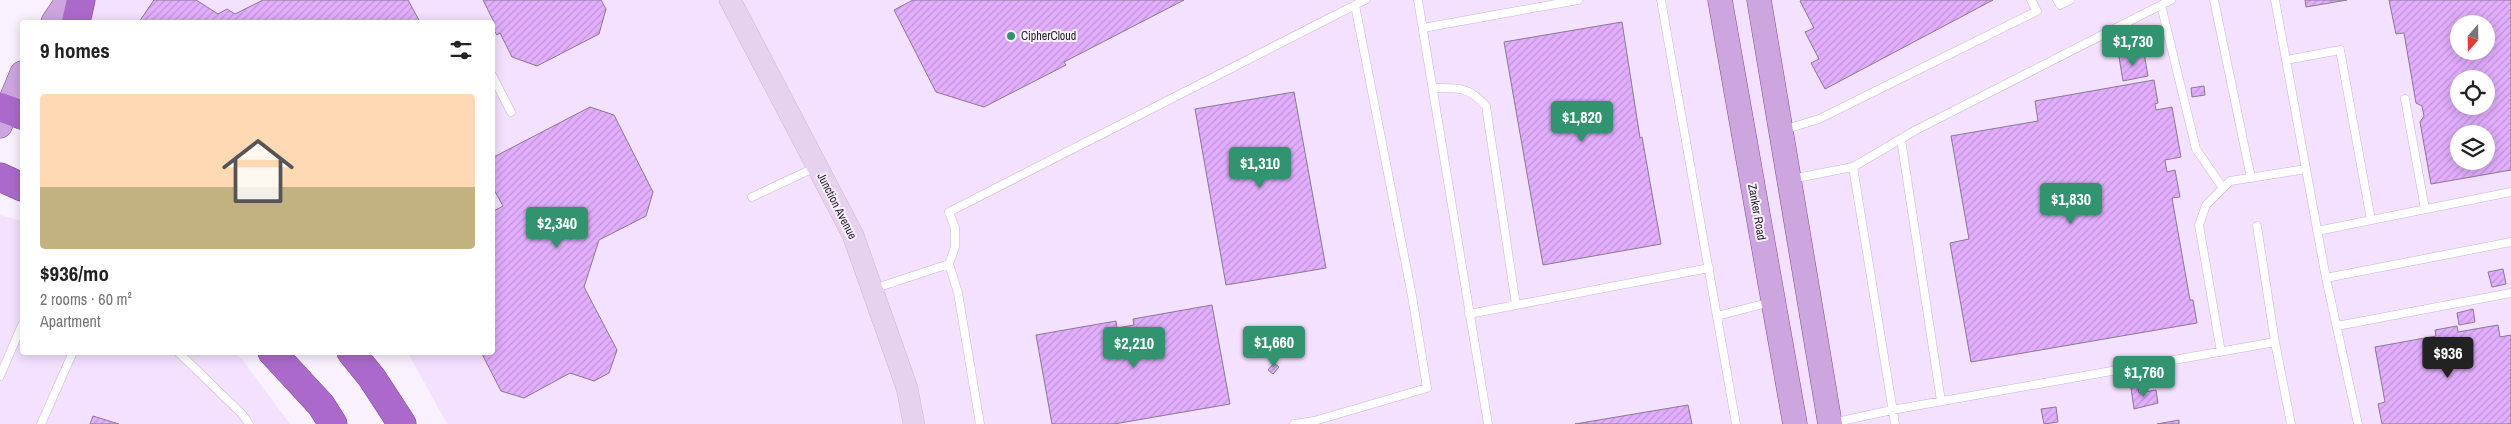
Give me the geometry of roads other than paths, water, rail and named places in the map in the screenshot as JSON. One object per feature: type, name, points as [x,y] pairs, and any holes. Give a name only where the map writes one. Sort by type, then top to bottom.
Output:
[{"type":"highway","points":[[76,20],[81,0]]},
{"type":"highway","points":[[0,177],[20,186]]},
{"type":"highway","points":[[275,355],[321,405],[333,424]]},
{"type":"highway","points":[[353,355],[372,378],[402,424]]},
{"type":"main road","points":[[55,20],[68,0]]},
{"type":"main road","name":"Junction Avenue","points":[[730,0],[853,235],[907,388],[914,424]]},
{"type":"main road","name":"Zanker Road","points":[[1720,0],[1795,424]]},
{"type":"main road","points":[[1759,0],[1830,424]]},
{"type":"main road","points":[[7,114],[20,78]]},
{"type":"lane","points":[[980,424],[958,293],[949,264],[956,247],[955,228],[948,212],[1365,0]]},
{"type":"lane","points":[[1418,0],[1488,424]]},
{"type":"lane","points":[[1423,28],[1578,0]]},
{"type":"lane","points":[[1661,0],[1736,424]]},
{"type":"lane","points":[[1781,130],[1820,119],[2037,11],[2031,0]]},
{"type":"lane","points":[[2057,0],[2060,6],[2070,0]]},
{"type":"lane","points":[[1790,180],[1853,167],[1902,138],[2171,0]]},
{"type":"lane","points":[[2214,0],[2251,178]]},
{"type":"lane","points":[[2275,0],[2326,278],[2358,424]]},
{"type":"lane","points":[[1294,424],[1314,421],[1427,388],[1412,296],[1355,5]]},
{"type":"lane","points":[[2161,5],[2196,149],[2223,188]]},
{"type":"lane","points":[[2286,60],[2340,50],[2372,220]]},
{"type":"lane","points":[[495,81],[511,112]]},
{"type":"lane","points":[[1432,88],[1460,88],[1473,93],[1486,106],[1516,305]]},
{"type":"lane","points":[[2405,99],[2425,209]]},
{"type":"lane","points":[[1902,138],[1941,401]]},
{"type":"lane","points":[[752,197],[817,166]]},
{"type":"lane","points":[[1853,167],[1895,424]]},
{"type":"lane","points":[[2221,352],[2199,225],[2206,204],[2230,181],[2306,169]]},
{"type":"lane","points":[[2317,231],[2511,192]]},
{"type":"lane","points":[[2257,226],[2275,342],[2291,424]]},
{"type":"lane","points":[[2326,278],[2511,242]]},
{"type":"lane","points":[[872,290],[949,264]]},
{"type":"lane","points":[[1469,314],[1709,268]]},
{"type":"lane","points":[[2337,326],[2511,293]]},
{"type":"lane","points":[[1717,316],[1773,301]]},
{"type":"lane","points":[[0,376],[20,330]]},
{"type":"lane","points":[[1830,424],[1892,410],[2275,342]]},
{"type":"lane","points":[[41,424],[72,355]]},
{"type":"lane","points":[[181,355],[242,414],[249,424]]},
{"type":"place","name":"CipherCloud","points":[[1011,36]]}]
